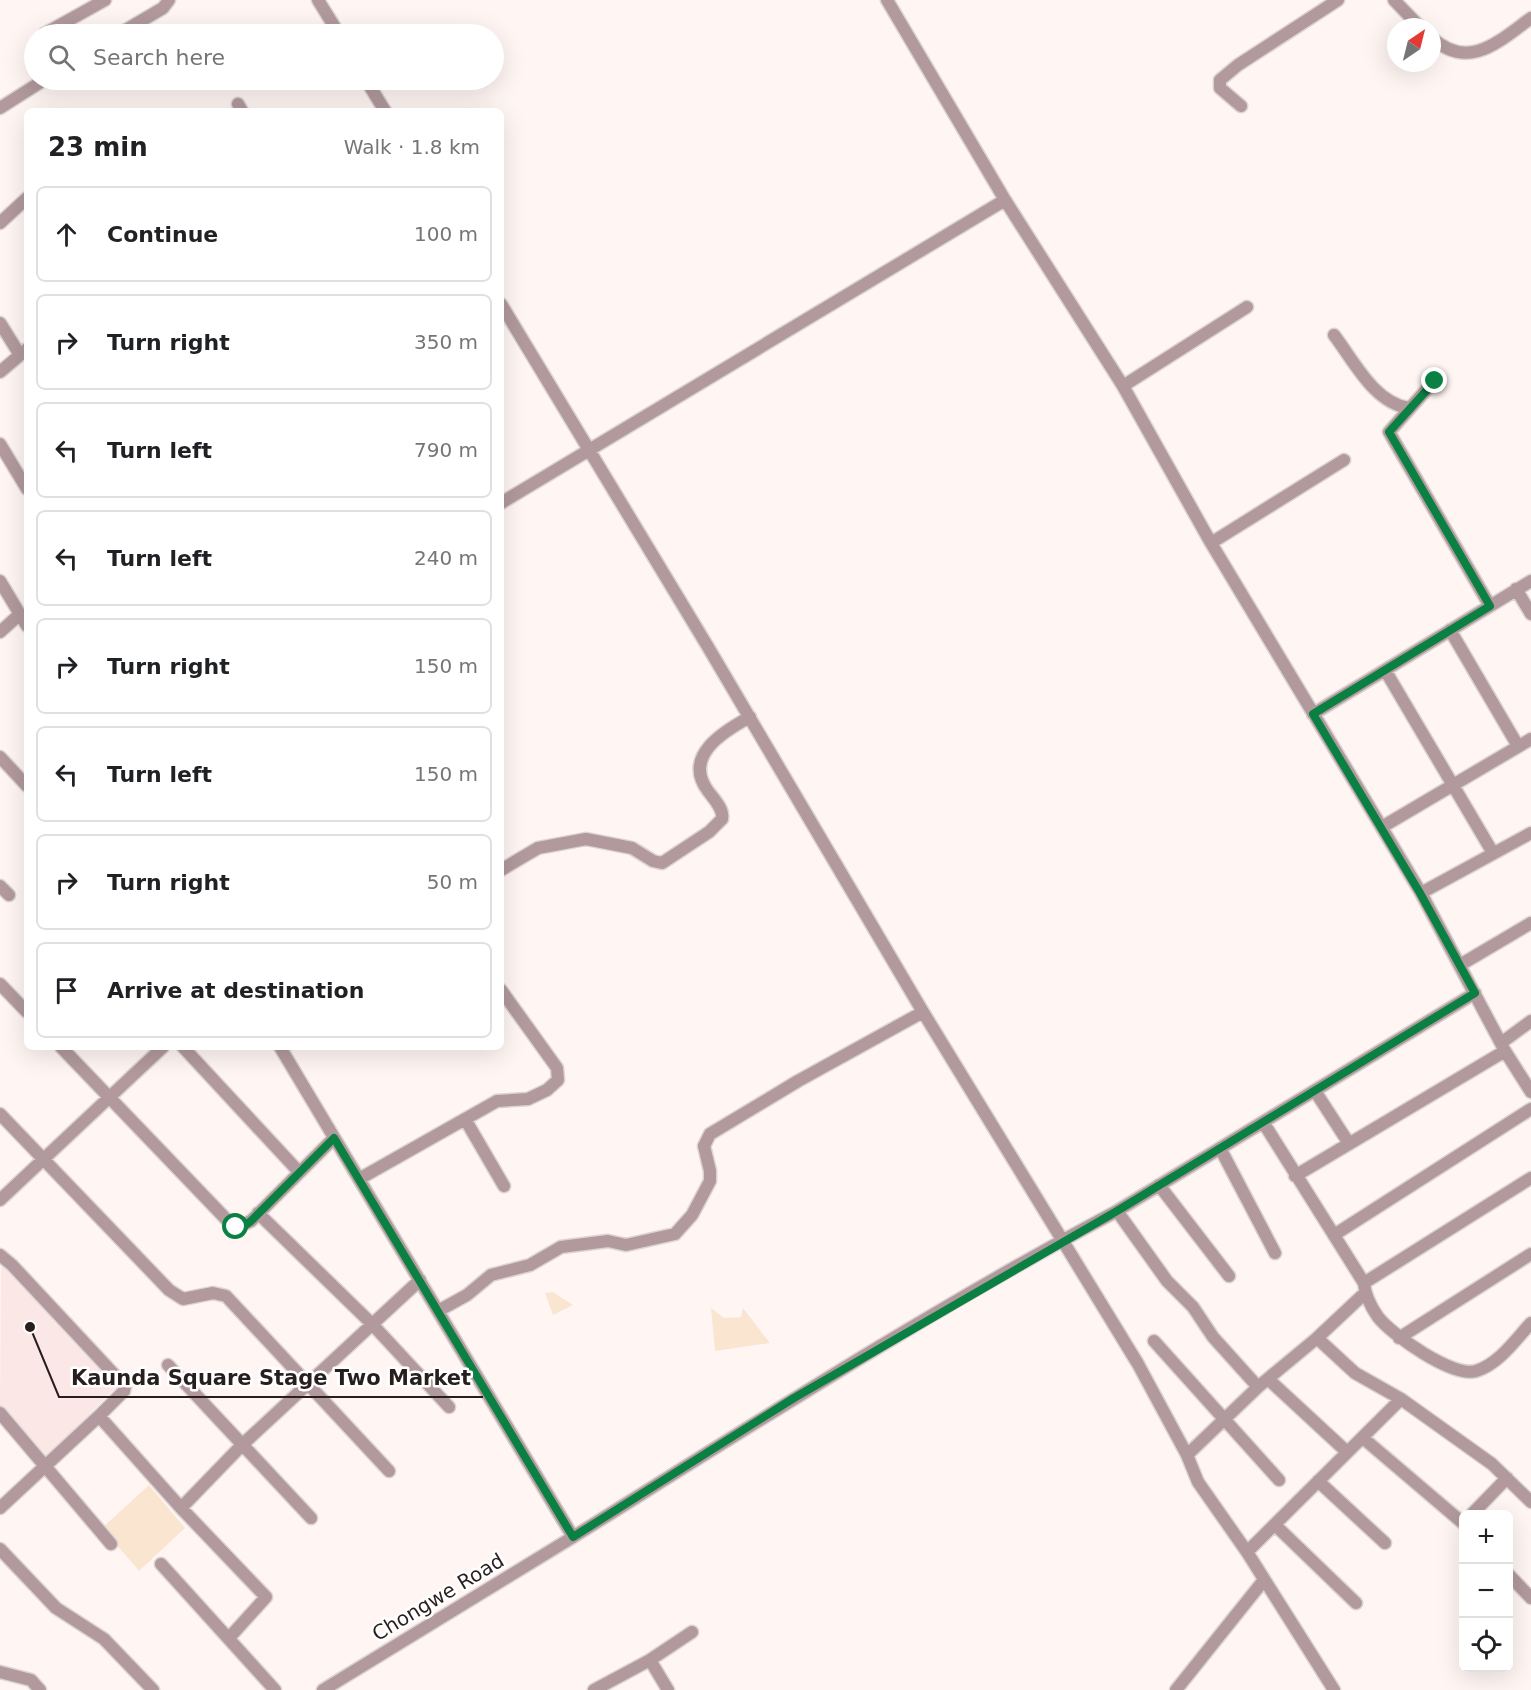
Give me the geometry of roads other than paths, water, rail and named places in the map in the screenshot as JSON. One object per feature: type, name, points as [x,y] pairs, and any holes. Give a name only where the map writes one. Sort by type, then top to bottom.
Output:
[{"type":"street","points":[[62,24],[105,0]]},
{"type":"street","points":[[136,24],[163,8],[169,0]]},
{"type":"street","points":[[318,0],[333,24]]},
{"type":"street","points":[[887,0],[1005,200],[1123,386],[1211,543],[1382,827],[1460,965],[1503,1047],[1531,1092]]},
{"type":"street","points":[[1241,106],[1220,88],[1220,80],[1238,65],[1338,0]]},
{"type":"street","points":[[1394,0],[1411,18]]},
{"type":"street","points":[[1441,46],[1458,54],[1469,54],[1490,46],[1531,18]]},
{"type":"street","points":[[0,108],[28,90]]},
{"type":"street","points":[[372,90],[383,108]]},
{"type":"street","points":[[504,501],[1005,200]]},
{"type":"street","points":[[0,222],[24,201]]},
{"type":"street","points":[[1123,386],[1247,307]]},
{"type":"street","points":[[504,309],[587,451],[750,717],[922,1012],[1138,1364],[1187,1455],[1198,1482],[1246,1551],[1334,1690]]},
{"type":"street","points":[[0,322],[24,352],[0,372]]},
{"type":"street","points":[[1334,335],[1379,393],[1393,404],[1409,408]]},
{"type":"street","points":[[1435,381],[1389,432],[1490,606]]},
{"type":"street","points":[[0,444],[24,484]]},
{"type":"street","points":[[1211,543],[1344,460]]},
{"type":"street","points":[[0,581],[24,621]]},
{"type":"street","points":[[1313,714],[1531,581]]},
{"type":"street","points":[[1516,589],[1531,614]]},
{"type":"street","points":[[0,632],[20,614]]},
{"type":"street","points":[[1450,630],[1518,746]]},
{"type":"street","points":[[1385,670],[1493,854]]},
{"type":"street","points":[[504,868],[538,848],[586,839],[628,847],[653,861],[665,861],[709,832],[722,819],[722,811],[704,785],[700,764],[704,754],[718,736],[750,717]]},
{"type":"street","points":[[1382,827],[1531,739]]},
{"type":"street","points":[[0,758],[24,783]]},
{"type":"street","points":[[1420,893],[1531,832]]},
{"type":"street","points":[[1460,965],[1531,923]]},
{"type":"street","points":[[0,984],[24,1009]]},
{"type":"street","name":"Chongwe Road","points":[[323,1690],[794,1398],[1063,1240],[1117,1211],[1475,993]]},
{"type":"street","points":[[359,1179],[501,1099],[524,1100],[538,1095],[554,1084],[559,1076],[557,1068],[504,994]]},
{"type":"street","points":[[438,1311],[467,1295],[491,1275],[530,1265],[561,1247],[608,1241],[626,1245],[675,1234],[692,1215],[710,1181],[704,1146],[710,1134],[798,1081],[922,1012]]},
{"type":"street","points":[[1295,1176],[1503,1047],[1531,1021]]},
{"type":"street","points":[[64,1050],[232,1225],[243,1227],[334,1138]]},
{"type":"street","points":[[0,1200],[160,1050]]},
{"type":"street","points":[[186,1050],[299,1172]]},
{"type":"street","points":[[282,1050],[573,1537]]},
{"type":"street","points":[[1315,1091],[1348,1142]]},
{"type":"street","points":[[1334,1235],[1531,1109]]},
{"type":"street","points":[[0,1114],[169,1290],[183,1299],[213,1293],[226,1296],[389,1471]]},
{"type":"street","points":[[465,1119],[504,1186]]},
{"type":"street","points":[[1263,1122],[1334,1235],[1380,1319],[1399,1338],[1452,1369],[1475,1372],[1498,1357],[1531,1323]]},
{"type":"street","points":[[1220,1148],[1275,1253]]},
{"type":"street","points":[[1187,1455],[1263,1383],[1317,1338],[1364,1288],[1531,1178]]},
{"type":"street","points":[[1159,1185],[1229,1276]]},
{"type":"street","points":[[1117,1211],[1167,1281],[1193,1307],[1213,1337],[1263,1383],[1347,1452]]},
{"type":"street","points":[[258,1213],[372,1324],[449,1407]]},
{"type":"street","points":[[1399,1338],[1531,1254]]},
{"type":"street","points":[[0,1255],[12,1264],[125,1386],[124,1391],[99,1416],[0,1508]]},
{"type":"street","points":[[181,1508],[243,1444],[420,1280]]},
{"type":"street","points":[[1317,1338],[1355,1373],[1401,1399],[1492,1464],[1531,1502]]},
{"type":"street","points":[[1154,1341],[1279,1480]]},
{"type":"street","points":[[168,1365],[311,1518]]},
{"type":"street","points":[[1246,1551],[1401,1399]]},
{"type":"street","points":[[0,1413],[111,1544]]},
{"type":"street","points":[[99,1416],[181,1508],[266,1597],[229,1638]]},
{"type":"street","points":[[1363,1438],[1459,1520]]},
{"type":"street","points":[[1477,1510],[1507,1478]]},
{"type":"street","points":[[1318,1481],[1385,1543]]},
{"type":"street","points":[[1275,1525],[1356,1604]]},
{"type":"street","points":[[0,1549],[56,1608],[104,1639],[153,1690]]},
{"type":"street","points":[[161,1564],[275,1690]]},
{"type":"street","points":[[1513,1578],[1531,1598]]},
{"type":"street","points":[[1176,1690],[1264,1580]]},
{"type":"street","points":[[594,1690],[650,1660],[692,1632]]},
{"type":"street","points":[[650,1660],[668,1690]]},
{"type":"street","points":[[0,1672],[31,1680],[40,1690]]},
{"type":"place","name":"Kaunda Square Stage Two Market","points":[[30,1327]]}]
